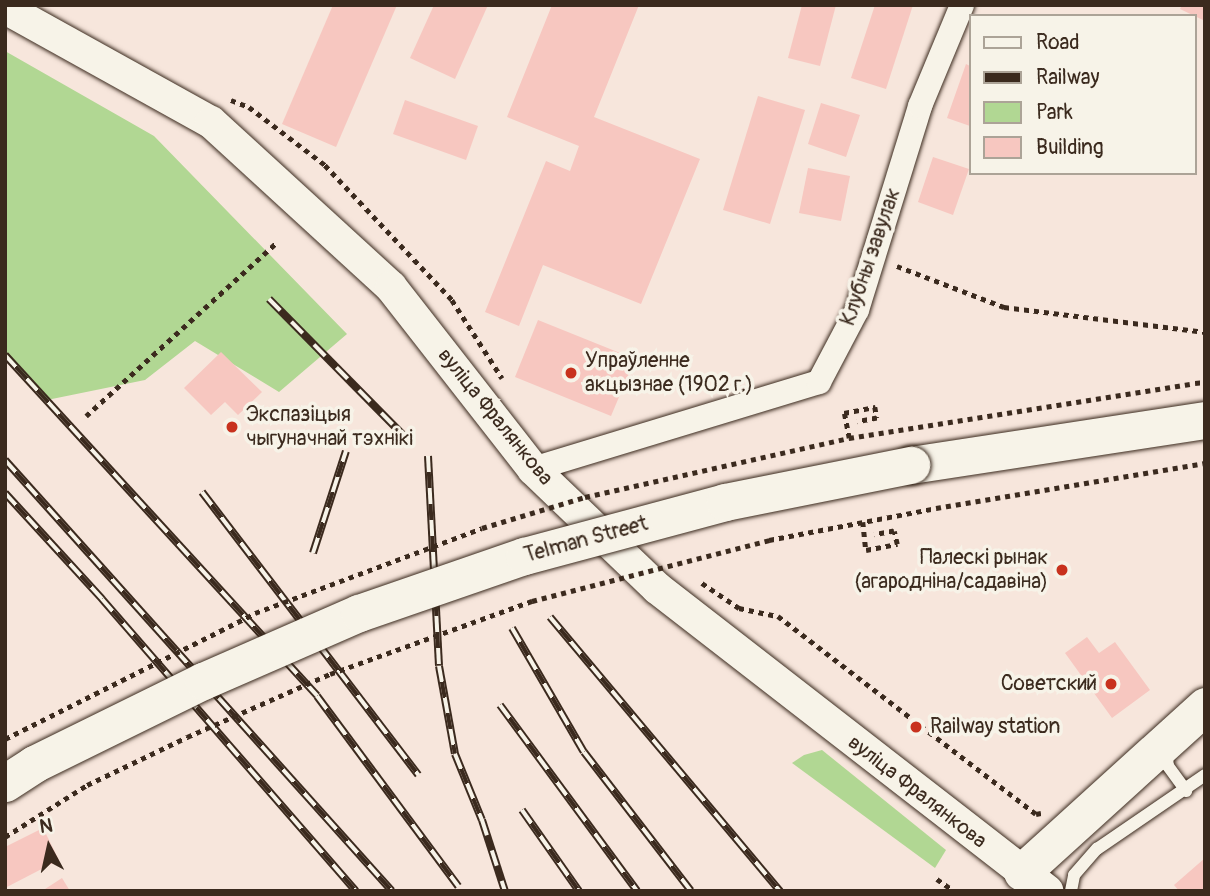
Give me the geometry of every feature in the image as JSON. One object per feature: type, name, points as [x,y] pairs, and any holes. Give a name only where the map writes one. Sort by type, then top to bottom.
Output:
[{"type":"main road","name":"Telman Street","points":[[5,783],[34,764],[227,670],[359,613],[524,556],[725,502],[911,465],[1203,420]]},
{"type":"main road","points":[[1034,881],[1175,731],[1205,706]]},
{"type":"street","name":"Клубны завулак","points":[[545,466],[820,382],[857,310],[920,106],[962,5]]},
{"type":"street","name":"вуліца Фралянкова","points":[[5,8],[211,122],[391,287],[545,466],[657,588],[1034,881]]},
{"type":"lane","points":[[1175,731],[1164,752],[1168,766],[1186,790]]},
{"type":"lane","points":[[1071,891],[1074,875],[1097,849],[1205,775]]},
{"type":"path","points":[[223,97],[249,107],[325,165],[452,300],[503,380]]},
{"type":"path","points":[[86,416],[276,243]]},
{"type":"path","points":[[873,257],[1004,307],[1205,332]]},
{"type":"path","points":[[1195,383],[1205,382]]},
{"type":"path","points":[[849,438],[844,412],[875,407],[877,418],[857,422]]},
{"type":"path","points":[[5,837],[88,785],[187,737],[331,674],[438,633],[570,591],[769,540],[1205,463]]},
{"type":"path","points":[[545,466],[601,501]]},
{"type":"path","points":[[863,522],[866,550],[897,544],[894,531],[874,535]]},
{"type":"path","points":[[674,561],[685,570]]},
{"type":"path","points":[[695,578],[739,608],[778,616],[1036,814]]},
{"type":"path","points":[[937,879],[954,891]]},
{"type":"green space","points":[[5,51],[154,136],[347,334],[279,392],[195,341],[145,380],[47,400],[5,355]]},
{"type":"green space","points":[[822,750],[946,850],[935,868],[792,763],[804,755]]},
{"type":"building","points":[[333,5],[397,5],[336,147],[282,124]]},
{"type":"building","points":[[434,5],[488,5],[455,79],[410,58]]},
{"type":"building","points":[[552,5],[639,5],[594,117],[700,159],[641,304],[543,265],[519,326],[485,312],[546,161],[570,171],[579,146],[507,117]]},
{"type":"building","points":[[802,5],[836,5],[820,66],[788,58]]},
{"type":"building","points":[[875,5],[913,5],[886,89],[851,78]]},
{"type":"building","points":[[1182,5],[1205,5],[1205,21],[1196,17],[1196,14],[1180,9]]},
{"type":"building","points":[[966,64],[968,125],[947,118]]},
{"type":"building","points":[[758,96],[805,110],[770,224],[723,210]]},
{"type":"building","points":[[405,100],[478,126],[466,160],[393,134]]},
{"type":"building","points":[[821,103],[860,115],[846,157],[808,144]]},
{"type":"building","points":[[933,157],[968,169],[953,215],[918,202]]},
{"type":"building","points":[[808,168],[850,176],[841,221],[799,213]]},
{"type":"building","points":[[538,320],[635,359],[611,416],[515,377]]},
{"type":"building","points":[[221,352],[262,392],[238,415],[225,402],[211,415],[184,388]]},
{"type":"building","points":[[1087,637],[1099,653],[1115,642],[1150,690],[1112,718],[1065,653]]},
{"type":"building","points":[[43,828],[59,860],[5,888],[5,847]]},
{"type":"building","points":[[1205,858],[1205,891],[1179,891],[1174,885]]},
{"type":"building","points":[[62,878],[70,891],[42,891]]},
{"type":"railway","points":[[269,299],[406,438]]},
{"type":"railway","points":[[5,355],[317,696],[458,886]]},
{"type":"railway","points":[[313,553],[346,451]]},
{"type":"railway","points":[[428,456],[439,666],[455,754],[482,820],[505,891]]},
{"type":"railway","points":[[5,460],[392,891]]},
{"type":"railway","points":[[202,492],[418,775]]},
{"type":"railway","points":[[5,493],[102,599],[356,891]]},
{"type":"railway","points":[[550,617],[780,891]]},
{"type":"railway","points":[[512,628],[584,752],[691,891]]},
{"type":"railway","points":[[500,705],[637,891]]},
{"type":"railway","points":[[522,810],[579,891]]},
{"type":"place","name":"Упраўленне акцызнае (1902 г.)","points":[[571,373]]},
{"type":"place","name":"Экспазіцыя чыгуначнай тэхнікі","points":[[232,427]]},
{"type":"place","name":"Палескі рынак (агародніна/садавіна)","points":[[1062,570]]},
{"type":"place","name":"Советский","points":[[1111,684]]},
{"type":"place","name":"Railway station","points":[[916,727]]}]
